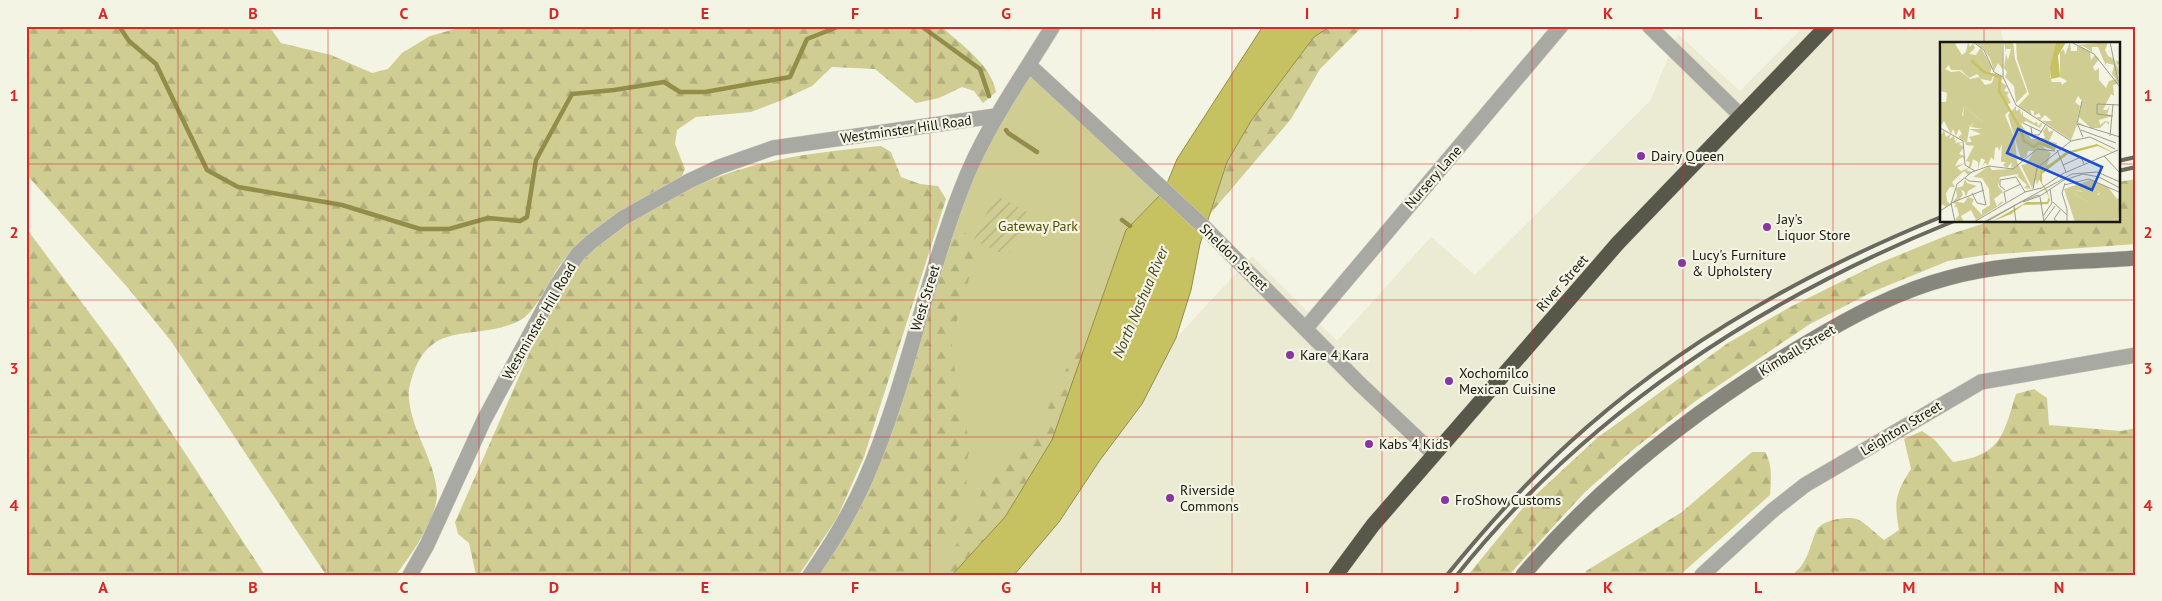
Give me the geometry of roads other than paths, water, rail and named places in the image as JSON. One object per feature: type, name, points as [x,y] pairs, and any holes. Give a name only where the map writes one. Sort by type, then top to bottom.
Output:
[{"type":"highway","name":"River Street","points":[[1336,575],[1373,524],[1618,244],[1827,26]]},
{"type":"main road","name":"Kimball Street","points":[[1523,575],[1552,542],[1617,480],[1688,421],[1781,358],[1857,315],[1913,289],[1964,274],[2004,268],[2136,258]]},
{"type":"street","name":"West Street","points":[[810,575],[836,538],[865,481],[892,408],[932,271],[961,189],[995,116],[1053,26]]},
{"type":"street","name":"Nursery Lane","points":[[1306,328],[1561,26]]},
{"type":"street","points":[[1649,26],[1740,115]]},
{"type":"street","name":"Sheldon Street","points":[[1029,65],[1203,226],[1360,384],[1434,454]]},
{"type":"street","name":"Westminster Hill Road","points":[[410,575],[427,545],[484,420],[556,286],[578,254],[596,238],[623,218],[689,180],[772,148],[995,116]]},
{"type":"street","name":"Leighton Street","points":[[1702,575],[1772,511],[1805,485],[1973,386],[2000,377],[2136,355]]},
{"type":"water","name":"North Nashua River","points":[[1263,26],[1331,26],[1314,37],[1251,121],[1227,162],[1200,244],[1191,290],[1176,338],[1142,404],[1100,460],[1059,522],[1014,575],[952,575],[1005,517],[1052,440],[1126,230],[1164,191],[1177,159]]},
{"type":"waterway","points":[[119,26],[129,41],[156,64],[207,170],[238,187],[342,205],[420,229],[449,229],[488,218],[520,221],[527,217],[536,160],[572,94],[664,82],[680,92],[705,92],[790,77],[807,39],[840,26]]},
{"type":"waterway","points":[[921,26],[980,69],[989,96]]},
{"type":"waterway","points":[[1006,130],[1037,152]]},
{"type":"waterway","points":[[1122,220],[1130,226]]},
{"type":"railway","points":[[2120,161],[2136,157]]},
{"type":"railway","points":[[2120,171],[2136,167]]},
{"type":"railway","points":[[1447,575],[1496,517],[1549,462],[1587,427],[1668,363],[1755,307],[1801,282],[1894,237],[1940,217]]},
{"type":"railway","points":[[1457,575],[1508,516],[1562,462],[1621,412],[1682,366],[1747,324],[1814,286],[1883,252],[1952,222]]},
{"type":"place","name":"Dairy Queen","points":[[1641,156]]},
{"type":"place","name":"Jay's Liquor Store","points":[[1767,227]]},
{"type":"place","name":"Lucy's Furniture & Upholstery","points":[[1682,263]]},
{"type":"place","name":"Kare 4 Kara","points":[[1290,355]]},
{"type":"place","name":"Xochomilco Mexican Cuisine","points":[[1449,381]]},
{"type":"place","name":"Kabs 4 Kids","points":[[1369,444]]},
{"type":"place","name":"Riverside Commons","points":[[1170,498]]},
{"type":"place","name":"FroShow Customs","points":[[1445,500]]},
{"type":"park label","name":"Gateway Park","points":[[1038,226]]}]
